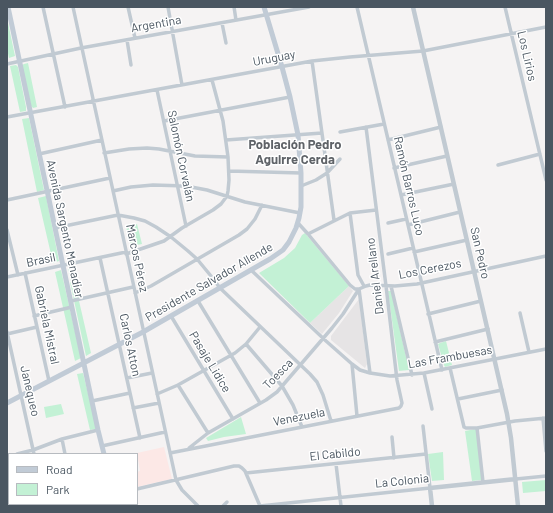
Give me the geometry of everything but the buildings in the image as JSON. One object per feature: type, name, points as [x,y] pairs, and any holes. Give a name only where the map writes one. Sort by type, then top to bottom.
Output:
[{"type":"main road","name":"Avenida Sargento Menadier","points":[[8,7],[104,453]]},
{"type":"main road","name":"Presidente Salvador Allende","points":[[7,402],[143,332],[198,301],[275,256],[283,250],[292,238],[300,213],[301,173],[298,135],[290,96],[264,7]]},
{"type":"street","points":[[43,7],[65,107]]},
{"type":"street","name":"Marcos Pérez","points":[[73,7],[176,480],[182,490],[198,506]]},
{"type":"street","points":[[128,7],[134,38]]},
{"type":"street","points":[[168,7],[182,85]]},
{"type":"street","points":[[234,7],[236,20]]},
{"type":"street","name":"Argentina","points":[[7,64],[134,38],[309,7]]},
{"type":"street","name":"Ramón Barros Luco","points":[[356,7],[442,370]]},
{"type":"street","name":"San Pedro","points":[[412,7],[509,422],[518,506]]},
{"type":"street","name":"Los Lirios","points":[[505,7],[546,180]]},
{"type":"street","points":[[222,23],[226,43]]},
{"type":"street","name":"Uruguay","points":[[7,117],[312,61],[423,51],[546,27]]},
{"type":"street","points":[[127,40],[131,65]]},
{"type":"street","points":[[312,61],[334,220]]},
{"type":"street","points":[[212,80],[226,140],[229,171],[227,196]]},
{"type":"street","name":"Salomón Corvalán","points":[[157,90],[186,226]]},
{"type":"street","points":[[164,121],[290,96]]},
{"type":"street","points":[[340,132],[384,124]]},
{"type":"street","name":"Daniel Arellano","points":[[366,127],[397,376]]},
{"type":"street","points":[[388,140],[441,128]]},
{"type":"street","points":[[226,140],[322,133]]},
{"type":"street","points":[[39,154],[102,140]]},
{"type":"street","points":[[104,153],[142,148],[159,149],[196,156],[228,157]]},
{"type":"street","points":[[498,165],[540,154]]},
{"type":"street","points":[[394,168],[447,156]]},
{"type":"street","points":[[301,186],[316,180],[327,173],[340,160]]},
{"type":"street","points":[[229,171],[301,173]]},
{"type":"street","points":[[7,200],[110,178]]},
{"type":"street","points":[[401,195],[454,184]]},
{"type":"street","points":[[112,191],[144,185],[177,185],[200,188],[245,202],[300,213]]},
{"type":"street","name":"Brasil","points":[[7,277],[126,253],[156,244],[171,237],[186,226],[217,208],[227,196]]},
{"type":"street","points":[[135,294],[243,232],[255,220],[262,205]]},
{"type":"street","points":[[308,234],[350,213],[376,210]]},
{"type":"street","points":[[408,224],[460,212]]},
{"type":"street","points":[[298,223],[350,284],[354,288],[359,289],[364,286],[358,274],[350,213]]},
{"type":"street","points":[[55,228],[118,215],[145,221],[171,237],[197,259],[220,288],[310,374],[319,386],[326,402],[331,421]]},
{"type":"street","points":[[388,223],[406,219]]},
{"type":"street","points":[[7,230],[18,275]]},
{"type":"street","points":[[388,254],[467,240]]},
{"type":"street","name":"Los Cerezos","points":[[364,286],[403,286],[546,256]]},
{"type":"street","name":"Carlos Atton","points":[[100,258],[140,438]]},
{"type":"street","name":"Las Frambuesas","points":[[251,270],[323,339],[360,370],[370,373],[397,376],[412,375],[546,349]]},
{"type":"street","name":"Gabriela Mistral","points":[[25,273],[49,381]]},
{"type":"street","points":[[391,286],[412,375]]},
{"type":"street","points":[[71,301],[133,287]]},
{"type":"street","points":[[359,289],[370,373]]},
{"type":"street","name":"Toesca","points":[[189,449],[208,433],[260,403],[282,386],[323,339],[359,289]]},
{"type":"street","points":[[198,301],[260,403]]},
{"type":"street","points":[[428,314],[481,301]]},
{"type":"street","points":[[34,316],[72,307]]},
{"type":"street","points":[[520,313],[529,352]]},
{"type":"street","name":"Pasaje Lidice","points":[[171,316],[233,419]]},
{"type":"street","points":[[157,394],[178,385],[231,355],[246,344],[260,326]]},
{"type":"street","points":[[7,333],[37,327]]},
{"type":"street","points":[[435,342],[488,329]]},
{"type":"street","name":"Janequeo","points":[[7,333],[34,452]]},
{"type":"street","points":[[246,344],[282,386],[293,405],[302,427]]},
{"type":"street","points":[[352,364],[357,416]]},
{"type":"street","points":[[450,368],[464,427],[468,429],[477,428],[509,422],[544,418],[546,451]]},
{"type":"street","points":[[127,378],[152,373]]},
{"type":"street","points":[[424,373],[432,409]]},
{"type":"street","name":"Venezuela","points":[[170,453],[400,407],[402,404],[397,376]]},
{"type":"street","points":[[178,385],[208,433]]},
{"type":"street","points":[[458,400],[502,390]]},
{"type":"street","points":[[92,402],[130,392]]},
{"type":"street","points":[[134,408],[159,403]]},
{"type":"street","points":[[424,426],[432,506]]},
{"type":"street","points":[[477,428],[483,482]]},
{"type":"street","points":[[34,452],[62,439],[98,430]]},
{"type":"street","points":[[102,446],[165,432]]},
{"type":"street","points":[[392,437],[394,458]]},
{"type":"street","points":[[62,439],[65,453]]},
{"type":"street","name":"El Cabildo","points":[[246,473],[426,454]]},
{"type":"street","points":[[336,464],[341,506]]},
{"type":"street","points":[[138,489],[234,466],[241,467],[246,473],[260,506]]},
{"type":"street","name":"La Colonia","points":[[260,506],[546,476]]},
{"type":"street","points":[[223,506],[227,502]]},
{"type":"street","points":[[67,506],[76,505]]},
{"type":"shaded area","points":[[349,286],[353,291],[339,313],[322,334],[310,323]]},
{"type":"shaded area","points":[[359,299],[367,364],[365,368],[331,340],[331,336]]},
{"type":"shaded area","points":[[164,447],[172,479],[138,487],[138,472],[140,471],[137,453]]},
{"type":"green space","points":[[7,18],[15,56],[9,58],[7,49]]},
{"type":"green space","points":[[28,63],[37,107],[33,108],[31,106],[22,65]]},
{"type":"green space","points":[[16,65],[18,67],[26,107],[26,111],[20,112],[10,66]]},
{"type":"green space","points":[[29,118],[44,190],[37,192],[22,119]]},
{"type":"green space","points":[[46,196],[59,261],[53,263],[38,198]]},
{"type":"green space","points":[[137,224],[142,244],[131,246],[126,227]]},
{"type":"green space","points":[[305,233],[349,286],[310,323],[259,273],[284,258],[295,248],[302,235]]},
{"type":"green space","points":[[71,266],[91,353],[86,356],[70,282],[68,268]]},
{"type":"green space","points":[[61,270],[81,358],[75,361],[55,272]]},
{"type":"green space","points":[[388,291],[391,291],[409,370],[399,371]]},
{"type":"green space","points":[[446,341],[452,365],[445,367],[438,344]]},
{"type":"green space","points":[[83,373],[97,429],[90,430],[77,374]]},
{"type":"green space","points":[[61,404],[64,414],[46,418],[44,407]]},
{"type":"green space","points":[[241,417],[246,434],[208,441],[206,438]]},
{"type":"green space","points":[[476,429],[482,480],[472,481],[465,431]]},
{"type":"green space","points":[[443,452],[444,480],[432,481],[428,454]]},
{"type":"green space","points":[[546,480],[546,491],[523,493],[522,482]]},
{"type":"district","name":"Población Pedro Aguirre Cerda","points":[[295,152]]}]
